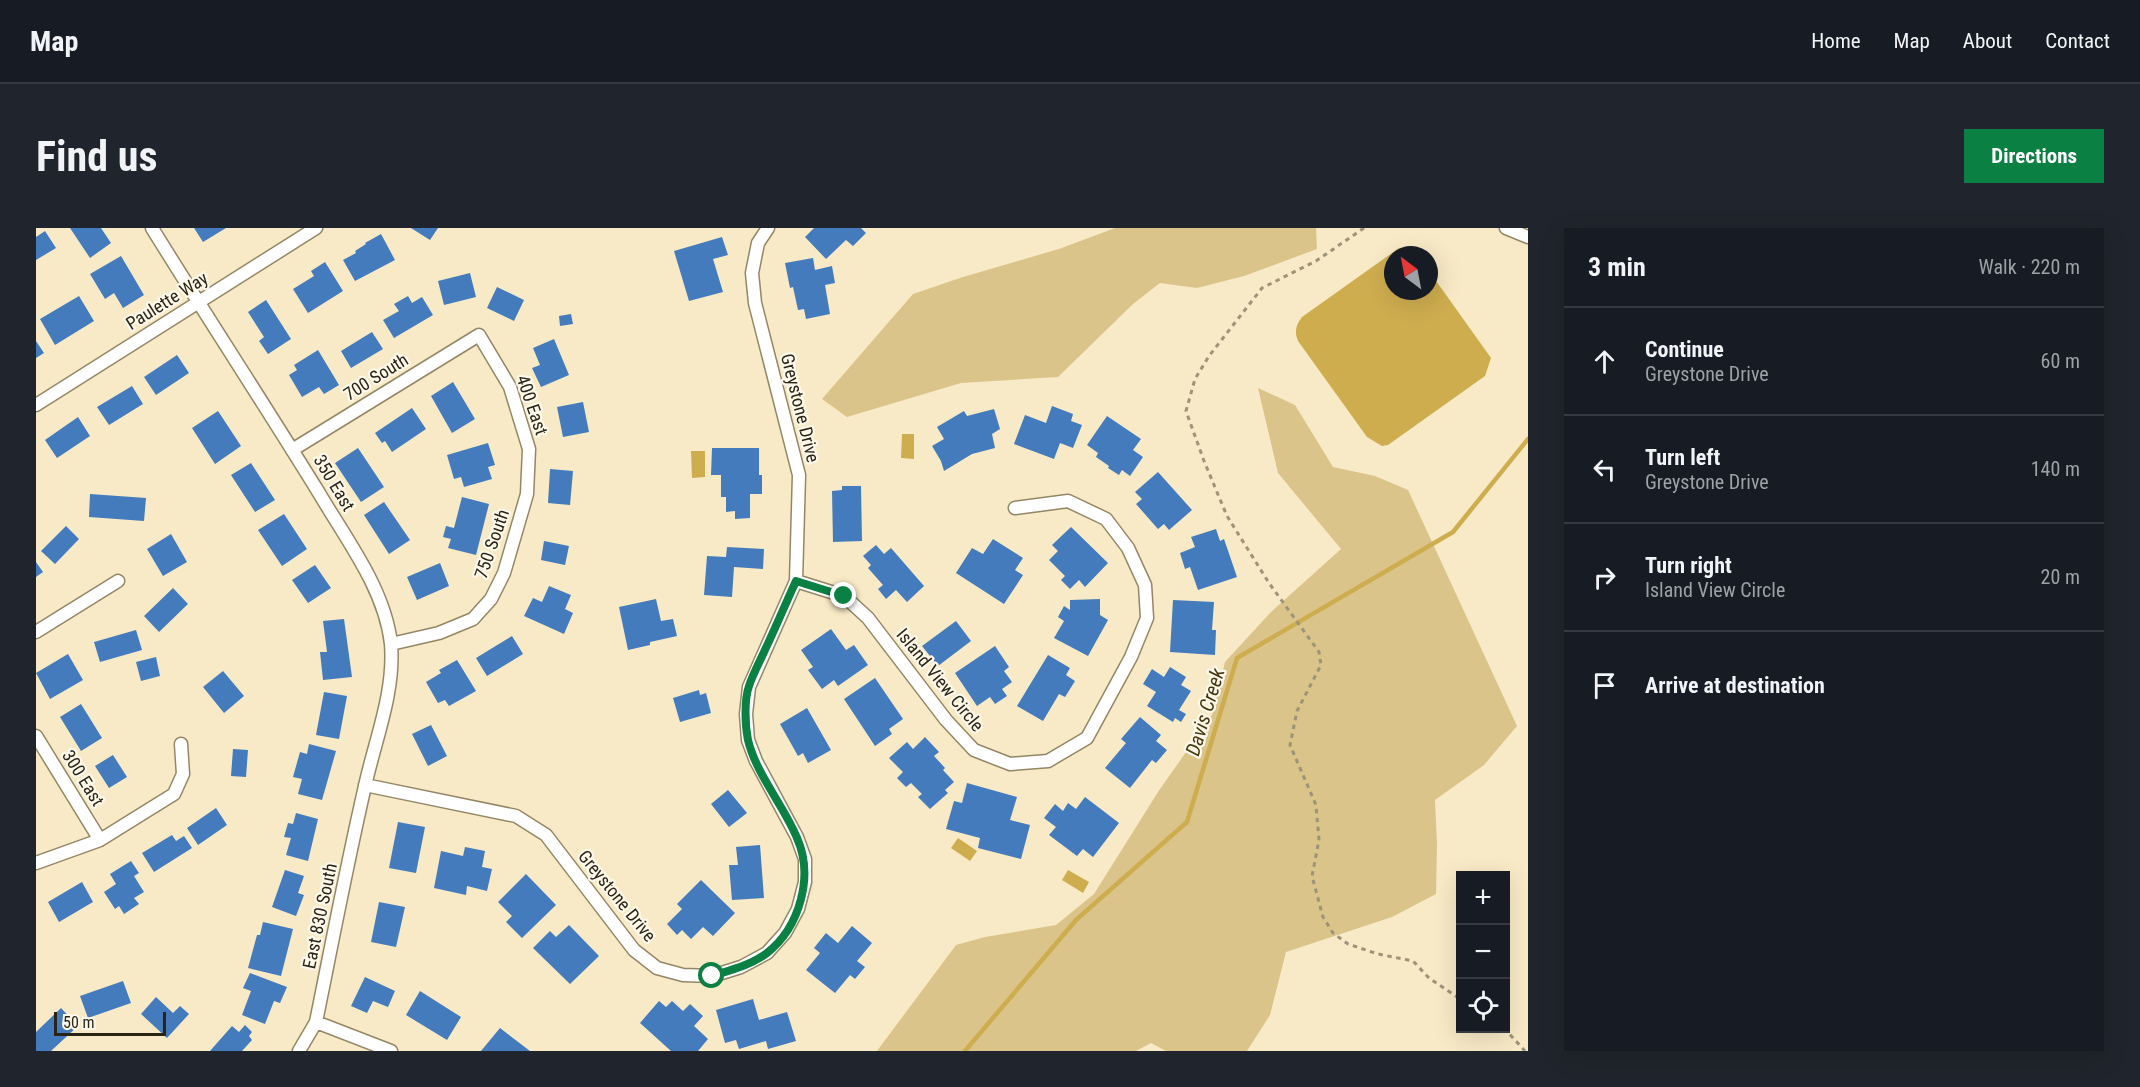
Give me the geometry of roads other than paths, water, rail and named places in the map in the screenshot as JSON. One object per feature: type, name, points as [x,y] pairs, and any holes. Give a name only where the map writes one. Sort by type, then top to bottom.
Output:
[{"type":"street","name":"350 East","points":[[152,228],[292,450],[367,574],[383,608],[391,644],[386,704],[365,784]]},
{"type":"street","name":"Paulette Way","points":[[36,405],[316,228]]},
{"type":"street","name":"Greystone Drive","points":[[365,784],[516,816],[546,835],[634,950],[657,968],[683,975],[712,976],[741,967],[767,953],[785,933],[798,909],[805,882],[805,859],[797,837],[756,761],[748,740],[746,714],[748,687],[796,581],[799,475],[755,303],[752,273],[758,243],[768,228]]},
{"type":"street","points":[[1506,228],[1528,237]]},
{"type":"street","name":"700 South","points":[[292,450],[479,335]]},
{"type":"street","name":"400 East","points":[[479,335],[510,387],[529,449],[527,494]]},
{"type":"street","name":"750 South","points":[[391,644],[439,633],[473,619],[491,599],[504,573],[527,494]]},
{"type":"street","name":"Island View Circle","points":[[796,581],[844,596],[868,618],[946,720],[974,750],[1010,764],[1048,761],[1087,738],[1131,657],[1147,618],[1145,585],[1128,548],[1106,519],[1068,501],[1016,508]]},
{"type":"street","points":[[36,632],[118,580]]},
{"type":"street","name":"300 East","points":[[36,736],[100,840]]},
{"type":"street","points":[[36,863],[100,840],[174,794],[183,774],[181,744]]},
{"type":"street","name":"East 830 South","points":[[299,1051],[316,1022],[365,784]]},
{"type":"street","points":[[316,1022],[392,1051]]},
{"type":"waterway","name":"Davis Creek","points":[[965,1051],[1076,920],[1187,822],[1237,658],[1453,532],[1528,439]]}]
